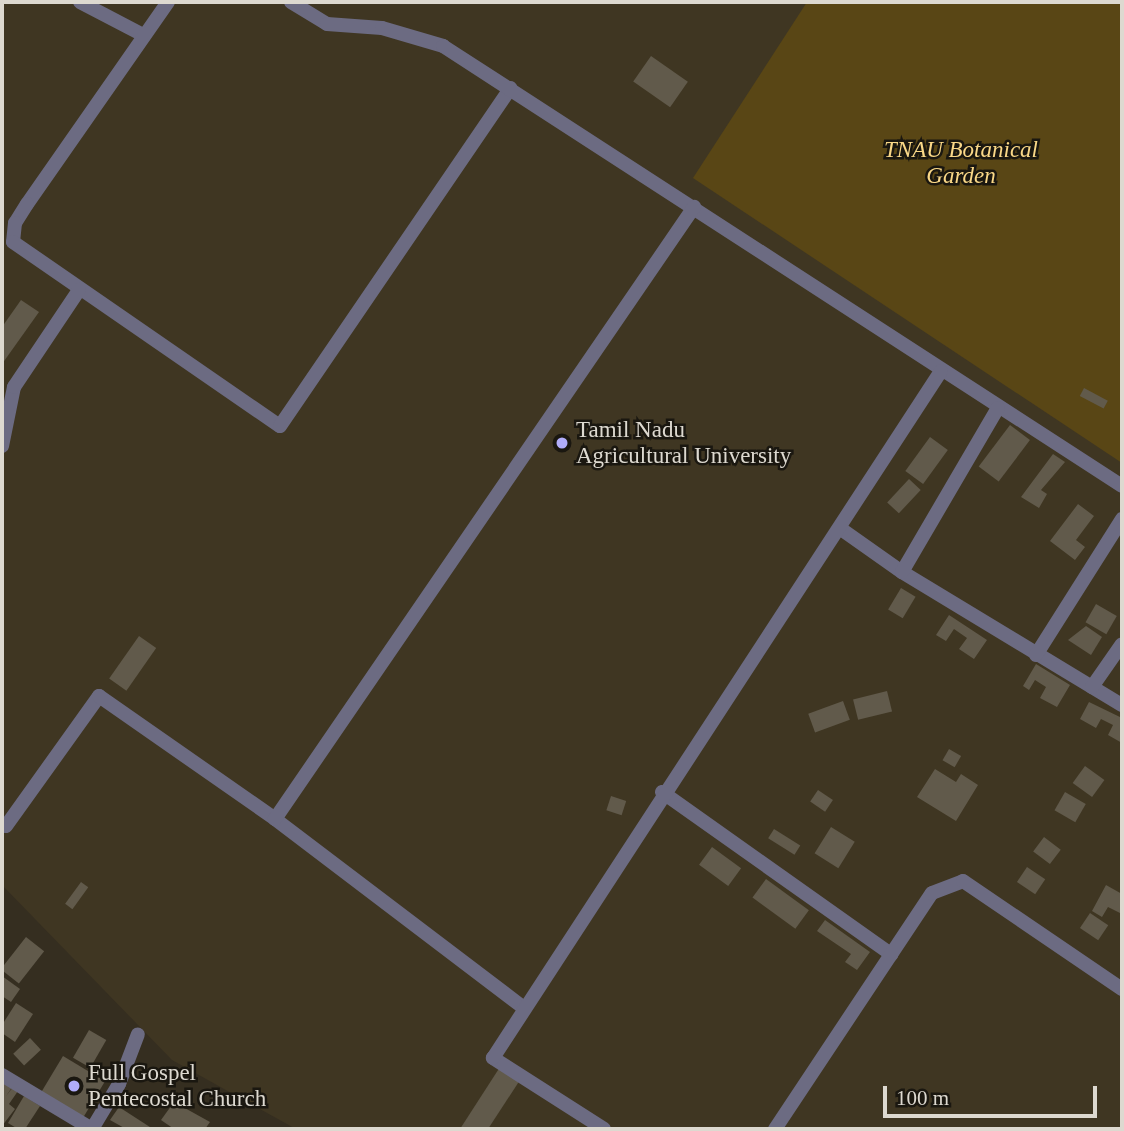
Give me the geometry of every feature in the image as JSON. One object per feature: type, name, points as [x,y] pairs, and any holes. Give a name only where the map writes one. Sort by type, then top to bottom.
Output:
[{"type":"street","points":[[80,2],[144,35]]},
{"type":"street","points":[[168,2],[12,235],[14,246],[280,426],[511,88]]},
{"type":"street","points":[[291,2],[327,24],[430,40],[511,88],[941,371],[1122,486]]},
{"type":"street","points":[[275,819],[694,207]]},
{"type":"street","points":[[2,446],[14,387],[79,289]]},
{"type":"street","points":[[604,1129],[493,1058],[662,792],[842,528],[941,371]]},
{"type":"street","points":[[902,572],[998,408]]},
{"type":"street","points":[[1036,655],[1122,519]]},
{"type":"street","points":[[842,528],[902,572],[1122,705]]},
{"type":"street","points":[[1092,687],[1122,644]]},
{"type":"street","points":[[2,824],[6,826],[99,696],[275,819],[524,1007]]},
{"type":"street","points":[[662,792],[891,954]]},
{"type":"street","points":[[775,1129],[932,893],[962,881],[1122,989]]},
{"type":"street","points":[[2,1075],[92,1129],[119,1084],[138,1034]]},
{"type":"shaded area","name":"Tamil Nadu Agricultural University","points":[[2,2],[1122,2],[1122,1129],[296,1129],[172,1060],[2,885]]},
{"type":"green space","name":"TNAU Botanical Garden","points":[[807,2],[1122,2],[1122,463],[693,178]]},
{"type":"building","points":[[651,56],[688,82],[670,107],[633,81]]},
{"type":"building","points":[[21,300],[39,312],[2,364],[2,327]]},
{"type":"building","points":[[1084,388],[1108,401],[1104,409],[1080,396]]},
{"type":"building","points":[[1010,425],[1030,440],[999,482],[979,467]]},
{"type":"building","points":[[930,437],[948,450],[923,484],[905,471]]},
{"type":"building","points":[[1053,454],[1065,462],[1041,490],[1047,494],[1039,508],[1021,497]]},
{"type":"building","points":[[909,479],[921,490],[899,513],[887,502]]},
{"type":"building","points":[[1078,504],[1094,516],[1076,540],[1085,547],[1075,560],[1050,541]]},
{"type":"building","points":[[901,588],[916,597],[903,618],[888,609]]},
{"type":"building","points":[[1096,604],[1117,616],[1106,634],[1086,622]]},
{"type":"building","points":[[949,615],[987,640],[974,659],[959,649],[967,638],[954,629],[946,641],[936,635]]},
{"type":"building","points":[[1086,626],[1102,637],[1091,655],[1068,640]]},
{"type":"building","points":[[139,636],[156,648],[126,691],[109,679]]},
{"type":"building","points":[[1036,664],[1070,685],[1057,707],[1040,698],[1046,687],[1035,680],[1029,690],[1023,686]]},
{"type":"building","points":[[887,691],[892,711],[858,720],[853,699]]},
{"type":"building","points":[[843,701],[850,720],[815,732],[808,714]]},
{"type":"building","points":[[1089,702],[1122,718],[1122,743],[1108,735],[1113,725],[1101,719],[1096,728],[1080,719]]},
{"type":"building","points":[[949,749],[961,756],[955,767],[942,760]]},
{"type":"building","points":[[1085,766],[1104,780],[1092,797],[1073,783]]},
{"type":"building","points":[[935,769],[956,782],[961,774],[978,785],[956,821],[917,797]]},
{"type":"building","points":[[818,790],[833,800],[825,812],[810,802]]},
{"type":"building","points":[[1065,792],[1086,804],[1075,822],[1054,810]]},
{"type":"building","points":[[611,796],[626,801],[622,815],[606,810]]},
{"type":"building","points":[[831,827],[855,842],[838,868],[815,853]]},
{"type":"building","points":[[774,829],[800,845],[794,855],[768,838]]},
{"type":"building","points":[[1044,837],[1061,850],[1050,864],[1033,851]]},
{"type":"building","points":[[712,847],[741,868],[728,886],[699,865]]},
{"type":"building","points":[[1027,867],[1045,879],[1035,894],[1017,882]]},
{"type":"building","points":[[766,879],[809,910],[795,929],[752,898]]},
{"type":"building","points":[[81,882],[88,887],[72,909],[65,904]]},
{"type":"building","points":[[1106,885],[1122,894],[1122,909],[1120,913],[1108,907],[1102,917],[1092,911]]},
{"type":"building","points":[[1090,913],[1108,925],[1098,940],[1080,928]]},
{"type":"building","points":[[825,920],[870,952],[857,970],[845,962],[851,954],[817,931]]},
{"type":"building","points":[[26,937],[44,951],[19,983],[2,968]]},
{"type":"building","points":[[2,976],[20,989],[11,1002],[2,996]]},
{"type":"building","points":[[16,1003],[33,1014],[15,1042],[2,1033],[2,1025]]},
{"type":"building","points":[[89,1030],[106,1040],[90,1068],[73,1058]]},
{"type":"building","points":[[30,1038],[41,1050],[24,1065],[13,1054]]},
{"type":"building","name":"Full Gospel Pentecostal Church","points":[[63,1056],[105,1081],[83,1117],[41,1092]]},
{"type":"building","points":[[500,1067],[520,1080],[488,1129],[460,1129]]},
{"type":"building","points":[[2,1081],[13,1086],[6,1096],[13,1087],[18,1091],[9,1104],[15,1109],[2,1126]]},
{"type":"building","points":[[24,1096],[40,1106],[25,1129],[18,1129],[8,1123]]},
{"type":"building","points":[[174,1102],[210,1122],[205,1129],[174,1129],[161,1120]]},
{"type":"building","points":[[119,1107],[153,1129],[126,1129],[110,1120]]},
{"type":"place","name":"Tamil Nadu Agricultural University","points":[[562,443]]},
{"type":"place","name":"Full Gospel Pentecostal Church","points":[[74,1086]]}]
